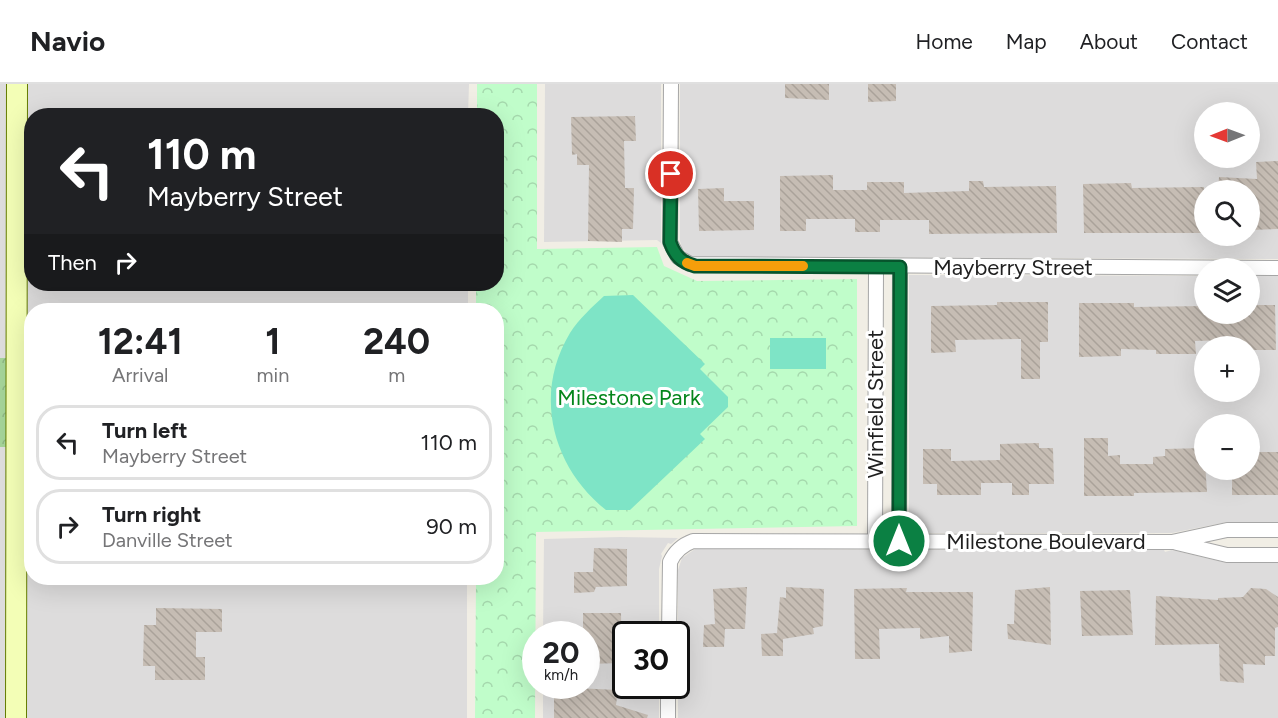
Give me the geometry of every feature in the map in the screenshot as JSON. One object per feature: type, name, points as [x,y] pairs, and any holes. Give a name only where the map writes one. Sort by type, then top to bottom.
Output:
[{"type":"street","points":[[15,718],[17,84]]},
{"type":"street","name":"Mayberry Street","points":[[671,84],[670,242],[678,257],[695,266],[1278,268]]},
{"type":"street","name":"Winfield Street","points":[[874,541],[876,267]]},
{"type":"street","name":"Winfield Street","points":[[899,541],[900,267]]},
{"type":"street","name":"Milestone Boulevard","points":[[669,621],[669,569],[674,554],[683,544],[693,541],[1172,542],[1227,530],[1278,530]]},
{"type":"street","name":"Milestone Boulevard","points":[[1172,542],[1227,555],[1278,555]]},
{"type":"street","points":[[668,699],[668,718]]},
{"type":"shaded area","points":[[0,84],[8,84],[8,358],[0,358]]},
{"type":"shaded area","points":[[27,84],[469,84],[468,108],[27,108]]},
{"type":"shaded area","points":[[545,84],[661,84],[661,243],[657,240],[544,242]]},
{"type":"shaded area","points":[[680,84],[1278,84],[1278,259],[697,257],[690,256],[682,248],[680,241]]},
{"type":"shaded area","points":[[909,275],[1194,276],[1194,324],[1260,324],[1260,276],[1278,276],[1278,522],[1227,522],[1172,533],[909,533]]},
{"type":"shaded area","points":[[26,291],[468,291],[468,303],[26,303]]},
{"type":"shaded area","points":[[0,447],[7,447],[6,718],[0,718]]},
{"type":"shaded area","points":[[678,538],[671,544],[668,543],[661,554],[659,621],[612,621],[612,699],[659,699],[659,718],[543,718],[543,699],[600,699],[600,621],[543,621],[544,539]]},
{"type":"shaded area","points":[[695,549],[1164,550],[1165,552],[1172,550],[1227,563],[1278,563],[1278,718],[678,718],[678,699],[690,699],[690,621],[678,621],[678,570],[682,558]]},
{"type":"shaded area","points":[[25,585],[467,585],[467,718],[25,718]]},
{"type":"green space","name":"Milestone Park","points":[[477,84],[537,84],[537,249],[657,247],[664,266],[697,281],[857,279],[857,526],[536,532],[536,621],[522,621],[522,699],[535,699],[535,718],[475,718],[476,585],[504,585],[504,303],[476,303],[476,291],[504,291],[504,108],[477,108]]},
{"type":"green space","points":[[633,295],[705,364],[700,369],[728,397],[728,407],[700,434],[705,439],[630,510],[606,510],[587,493],[572,473],[561,451],[554,428],[551,404],[552,380],[559,356],[570,333],[586,313],[604,296]]},
{"type":"green space","points":[[770,338],[826,338],[826,369],[770,369]]},
{"type":"green space","points":[[0,358],[8,358],[7,447],[0,447]]},
{"type":"building","points":[[785,84],[829,84],[829,100],[785,98]]},
{"type":"building","points":[[868,84],[896,84],[896,101],[868,102]]},
{"type":"building","points":[[635,116],[636,141],[624,141],[625,188],[634,188],[633,229],[622,229],[622,242],[588,241],[589,165],[577,165],[577,154],[572,155],[571,117]]},
{"type":"building","points":[[1278,161],[1278,229],[1260,230],[1260,180],[1219,180],[1219,177],[1257,179],[1256,168],[1260,168],[1260,162]]},
{"type":"building","points":[[833,175],[833,190],[867,190],[867,182],[904,182],[904,193],[969,191],[969,181],[983,181],[984,187],[1056,186],[1057,233],[929,234],[929,220],[880,220],[880,232],[855,232],[855,219],[806,219],[806,231],[780,231],[780,176]]},
{"type":"building","points":[[1131,183],[1132,188],[1194,187],[1194,233],[1084,233],[1083,184]]},
{"type":"building","points":[[724,188],[724,201],[754,201],[754,230],[699,231],[698,189]]},
{"type":"building","points":[[997,302],[1048,302],[1048,342],[1040,342],[1040,379],[1021,379],[1021,339],[955,340],[956,352],[931,353],[931,306],[997,305]]},
{"type":"building","points":[[1079,303],[1134,303],[1134,307],[1194,306],[1194,324],[1260,324],[1260,305],[1275,305],[1276,350],[1260,350],[1260,336],[1194,336],[1194,354],[1156,354],[1156,350],[1121,349],[1121,356],[1079,357]]},
{"type":"building","points":[[1084,438],[1108,438],[1108,456],[1120,455],[1120,464],[1153,464],[1153,457],[1165,456],[1165,449],[1194,448],[1194,480],[1206,480],[1207,492],[1084,496]]},
{"type":"building","points":[[1039,443],[1039,448],[1053,448],[1054,484],[1029,484],[1029,495],[1012,495],[1012,483],[981,483],[981,495],[937,495],[937,484],[923,484],[923,449],[951,449],[951,461],[1000,460],[1000,444]]},
{"type":"building","points":[[1260,452],[1278,452],[1278,495],[1232,495],[1232,480],[1260,480]]},
{"type":"building","points":[[594,548],[627,549],[627,586],[596,587],[594,592],[574,593],[574,572],[593,572]]},
{"type":"building","points":[[747,587],[745,629],[725,629],[724,647],[703,647],[704,625],[715,624],[713,589]]},
{"type":"building","points":[[786,587],[824,589],[823,626],[813,628],[814,634],[783,639],[783,656],[762,656],[761,634],[777,633],[780,597],[786,598]]},
{"type":"building","points":[[1050,587],[1051,645],[1008,639],[1007,624],[1014,624],[1015,590]]},
{"type":"building","points":[[907,588],[906,592],[973,592],[972,651],[949,653],[949,636],[920,639],[920,628],[879,629],[880,659],[855,659],[854,589]]},
{"type":"building","points":[[1251,588],[1266,589],[1278,597],[1278,627],[1275,628],[1275,656],[1265,656],[1265,665],[1243,664],[1244,683],[1220,681],[1219,644],[1155,645],[1156,596],[1218,600],[1218,598],[1243,597]]},
{"type":"building","points":[[1130,590],[1133,635],[1082,636],[1080,591]]},
{"type":"building","points":[[156,608],[222,609],[222,632],[196,632],[196,657],[205,657],[205,680],[155,680],[155,666],[143,666],[144,625],[156,625]]},
{"type":"building","points":[[583,613],[621,613],[621,621],[612,621],[612,663],[600,664],[600,621],[583,621]]},
{"type":"building","points":[[600,689],[612,690],[612,699],[617,699],[616,705],[648,715],[647,718],[554,718],[554,699],[600,699]]},
{"type":"slow traffic","points":[[687,263],[695,266],[803,266]]},
{"type":"route","points":[[671,174],[670,242],[673,252],[686,263],[695,266],[900,267],[899,541]]}]
